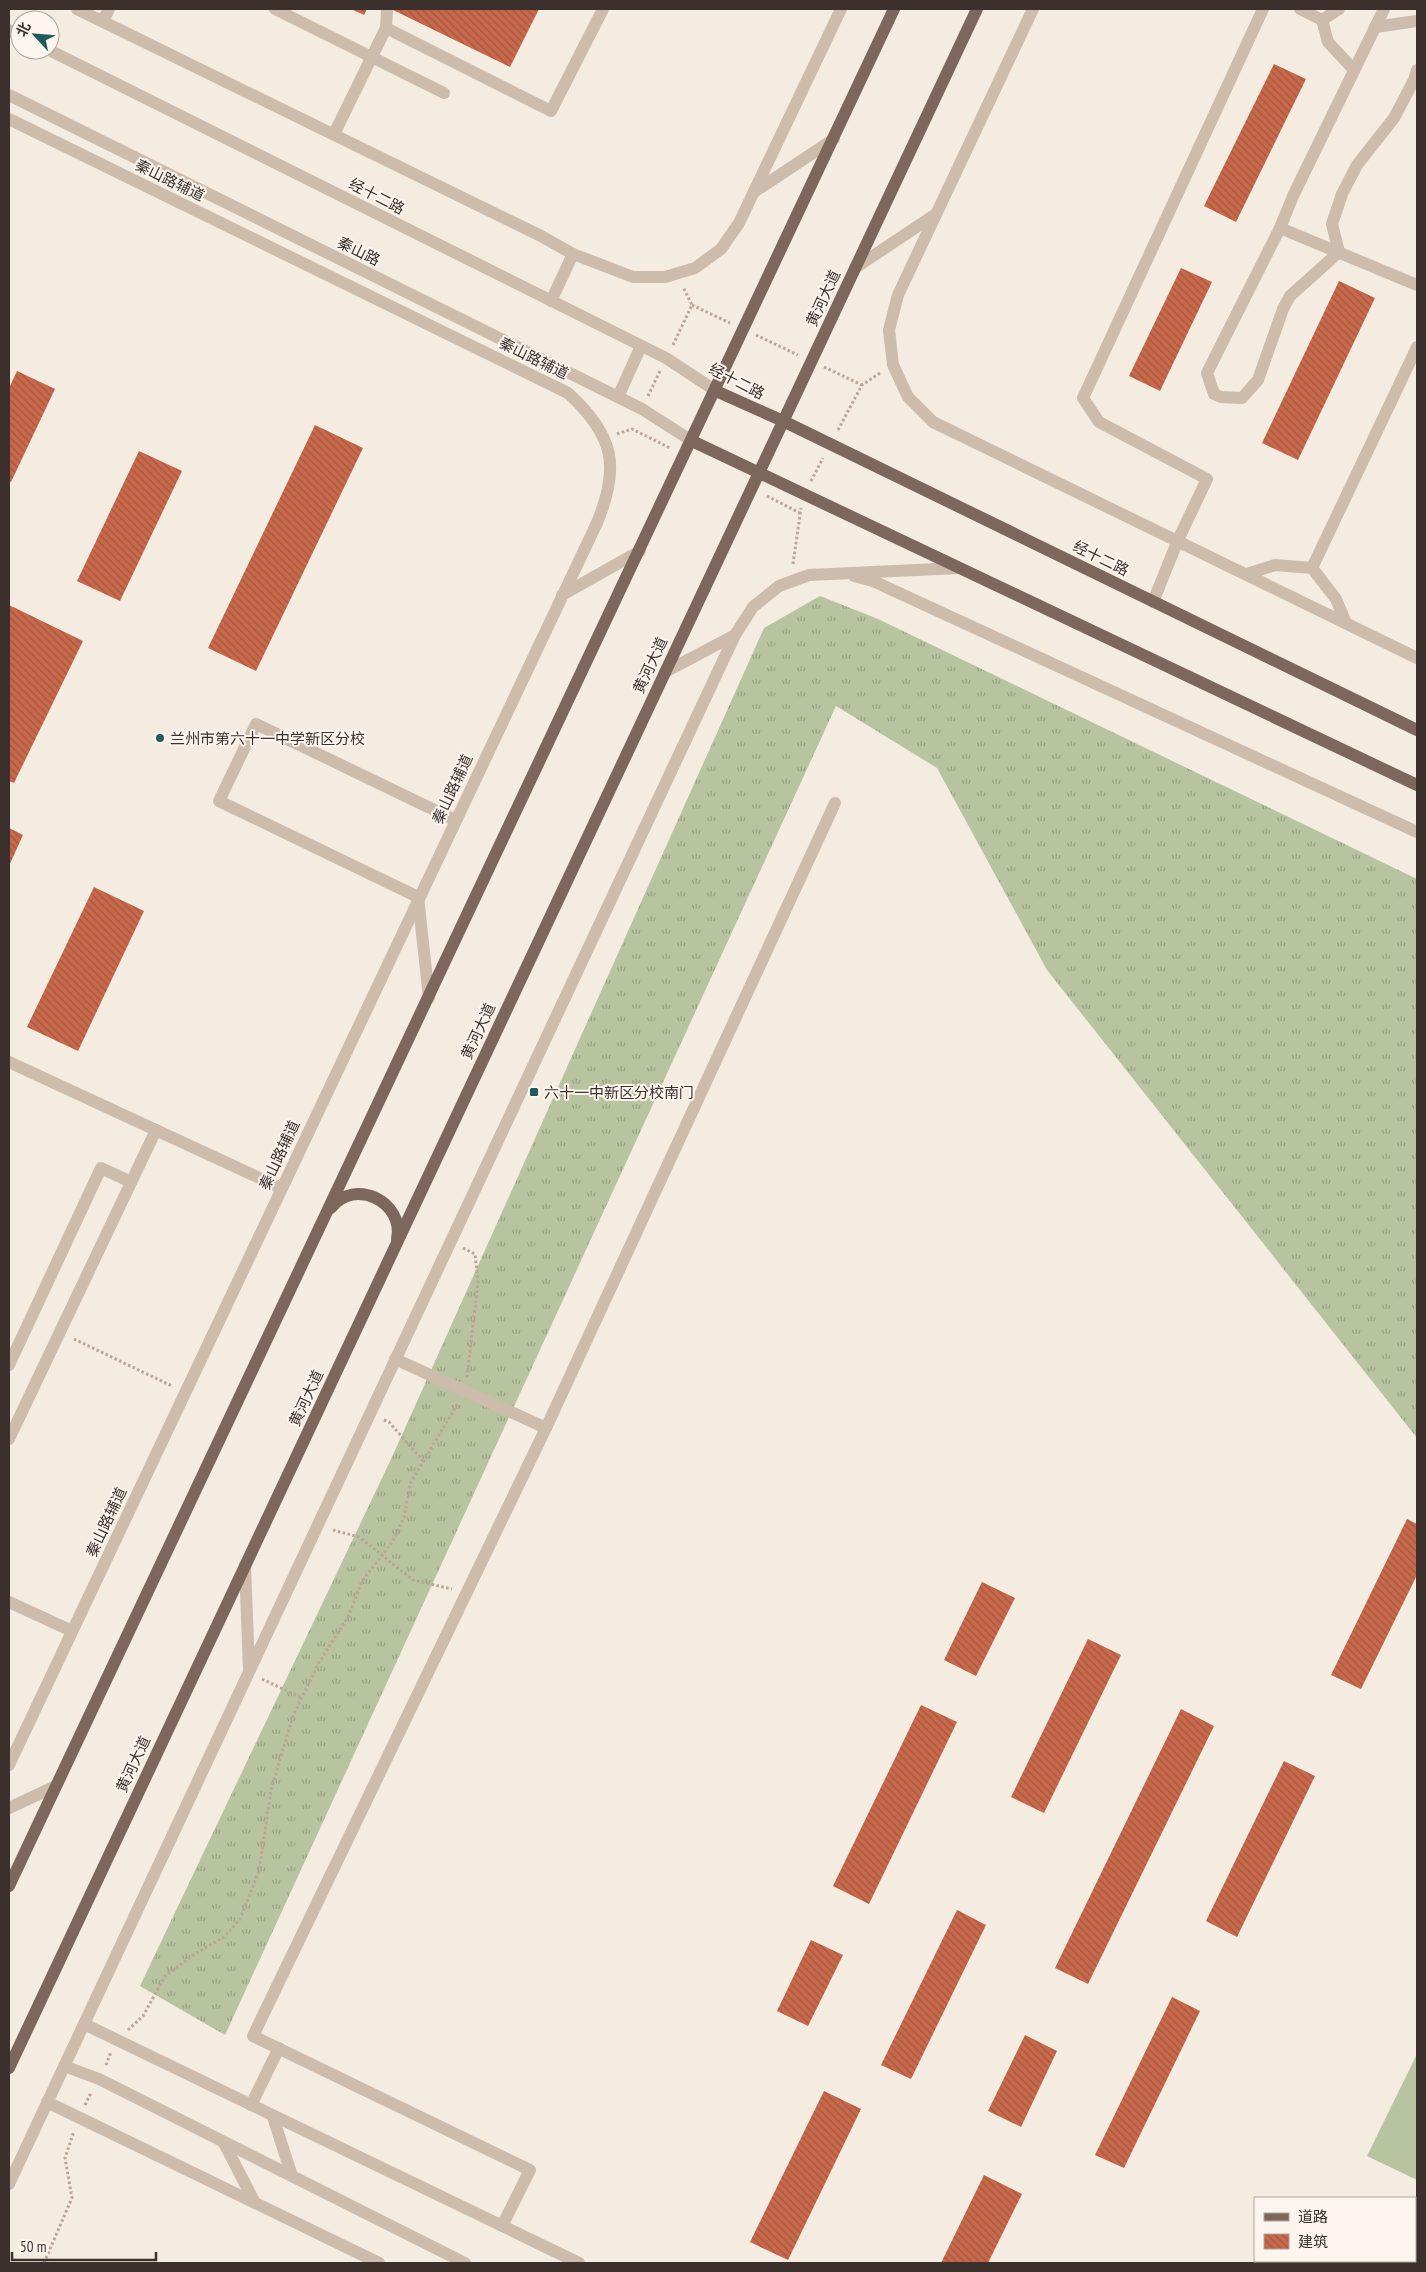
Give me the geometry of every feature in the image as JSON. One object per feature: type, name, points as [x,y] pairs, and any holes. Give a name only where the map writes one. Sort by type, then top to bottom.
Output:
[{"type":"main road","points":[[9,1886],[745,330],[894,9]]},
{"type":"main road","name":"黄河大道","points":[[9,2068],[977,9]]},
{"type":"main road","name":"经十二路","points":[[716,391],[783,421],[1417,730]]},
{"type":"main road","points":[[692,441],[1417,785]]},
{"type":"main road","points":[[326,1215],[334,1204],[345,1197],[364,1194],[383,1201],[392,1210],[397,1223],[398,1236],[394,1248]]},
{"type":"street","points":[[77,9],[542,236],[573,254],[633,277],[665,277],[695,268],[721,249],[739,222],[841,9]]},
{"type":"street","points":[[103,21],[109,9]]},
{"type":"street","points":[[275,9],[444,93]]},
{"type":"street","points":[[334,134],[386,28],[387,9]]},
{"type":"street","points":[[386,28],[551,111],[603,9]]},
{"type":"street","points":[[1033,9],[898,295],[889,330],[893,365],[908,397],[934,422],[1417,658]]},
{"type":"street","points":[[1153,602],[1178,540],[1207,479],[1099,422],[1083,398],[1263,9]]},
{"type":"street","points":[[1300,9],[1322,20],[1328,42],[1354,70]]},
{"type":"street","points":[[1322,20],[1339,9]]},
{"type":"street","points":[[1339,252],[1290,296],[1283,309],[1258,380],[1242,398],[1221,397],[1214,394],[1207,373],[1280,228],[1293,196],[1384,9]]},
{"type":"street","points":[[1375,27],[1417,21]]},
{"type":"street","name":"经十二路","points":[[60,56],[666,358],[716,391]]},
{"type":"street","points":[[1339,252],[1332,224],[1342,194],[1357,165],[1394,118],[1417,70]]},
{"type":"street","name":"秦山路","points":[[9,95],[642,408],[692,441]]},
{"type":"street","name":"秦山路辅道","points":[[9,120],[568,392],[590,413],[604,439],[610,468],[608,497],[9,1766]]},
{"type":"street","points":[[754,192],[834,139]]},
{"type":"street","points":[[855,268],[936,214]]},
{"type":"street","points":[[1280,228],[1417,285]]},
{"type":"street","points":[[551,301],[573,254]]},
{"type":"street","points":[[618,397],[641,346]]},
{"type":"street","points":[[1312,568],[1417,347]]},
{"type":"street","points":[[562,595],[640,551]]},
{"type":"street","points":[[1247,574],[1275,565],[1312,568],[1336,599],[1346,622]]},
{"type":"street","points":[[9,2184],[735,635],[753,607],[778,586],[809,575],[959,568]]},
{"type":"street","points":[[842,573],[873,582],[1417,832]]},
{"type":"street","points":[[665,672],[735,635]]},
{"type":"street","points":[[429,998],[418,897],[218,801],[256,724],[455,820]]},
{"type":"street","points":[[502,2226],[530,2170],[254,2036],[546,1428],[835,803]]},
{"type":"street","points":[[9,1062],[281,1188]]},
{"type":"street","points":[[9,1439],[156,1130]]},
{"type":"street","points":[[9,1365],[101,1168],[131,1182]]},
{"type":"street","points":[[396,1360],[546,1428]]},
{"type":"street","points":[[245,1565],[249,1672]]},
{"type":"street","points":[[9,1602],[72,1631]]},
{"type":"street","points":[[9,1808],[56,1786]]},
{"type":"street","points":[[84,2024],[579,2263]]},
{"type":"street","points":[[251,2105],[279,2048]]},
{"type":"street","points":[[64,2066],[99,2079],[465,2263]]},
{"type":"street","points":[[47,2102],[380,2263]]},
{"type":"street","points":[[274,2116],[292,2176]]},
{"type":"street","points":[[224,2143],[255,2203]]},
{"type":"path","points":[[692,305],[862,385]]},
{"type":"path","points":[[790,582],[805,494],[862,385],[893,365]]},
{"type":"path","points":[[44,2263],[72,2198],[65,2158],[78,2118],[117,2040],[143,2016],[165,1976],[193,1954],[224,1937],[240,1919],[259,1871],[271,1790],[293,1716],[318,1664],[350,1615],[362,1581],[391,1544],[404,1518],[410,1484],[466,1392],[478,1283],[475,1254],[451,1241]]},
{"type":"path","points":[[60,1332],[185,1392]]},
{"type":"path","points":[[370,1414],[389,1422],[423,1461]]},
{"type":"path","points":[[318,1526],[359,1537],[413,1580],[467,1593]]},
{"type":"path","points":[[249,1672],[302,1698]]},
{"type":"green space","points":[[820,596],[878,619],[1417,879],[1417,1438],[1047,970],[937,768],[836,706],[225,2035],[140,1986],[393,1455],[764,628]]},
{"type":"green space","points":[[1417,2054],[1417,2180],[1367,2156]]},
{"type":"building","points":[[351,9],[367,9],[364,15]]},
{"type":"building","points":[[391,9],[539,9],[510,67]]},
{"type":"building","points":[[1274,64],[1306,79],[1236,222],[1204,206]]},
{"type":"building","points":[[1181,268],[1212,282],[1160,391],[1129,376]]},
{"type":"building","points":[[1339,281],[1375,298],[1298,460],[1262,443]]},
{"type":"building","points":[[17,371],[55,389],[11,482],[9,481],[9,388]]},
{"type":"building","points":[[315,425],[363,448],[256,671],[208,648]]},
{"type":"building","points":[[139,451],[182,471],[120,601],[77,581]]},
{"type":"building","points":[[9,605],[83,641],[14,783],[9,781]]},
{"type":"building","points":[[9,828],[23,835],[9,866]]},
{"type":"building","points":[[94,887],[144,911],[78,1051],[27,1027]]},
{"type":"building","points":[[1407,1519],[1417,1524],[1417,1575],[1361,1689],[1331,1675]]},
{"type":"building","points":[[982,1582],[1015,1598],[976,1676],[944,1660]]},
{"type":"building","points":[[1088,1639],[1121,1655],[1044,1813],[1011,1797]]},
{"type":"building","points":[[921,1705],[957,1722],[869,1904],[833,1886]]},
{"type":"building","points":[[1181,1709],[1214,1726],[1088,1984],[1055,1968]]},
{"type":"building","points":[[1284,1761],[1315,1776],[1237,1937],[1206,1921]]},
{"type":"building","points":[[957,1910],[986,1925],[911,2079],[881,2065]]},
{"type":"building","points":[[811,1940],[843,1955],[808,2026],[777,2011]]},
{"type":"building","points":[[1172,1997],[1200,2011],[1124,2168],[1095,2155]]},
{"type":"building","points":[[1025,2035],[1057,2051],[1021,2127],[988,2111]]},
{"type":"building","points":[[824,2091],[861,2109],[788,2260],[750,2242]]},
{"type":"building","points":[[984,2175],[1022,2194],[988,2263],[941,2263]]},
{"type":"place","name":"兰州市第六十一中学新区分校","points":[[160,738]]},
{"type":"place","name":"六十一中新区分校南门","points":[[534,1092]]}]
